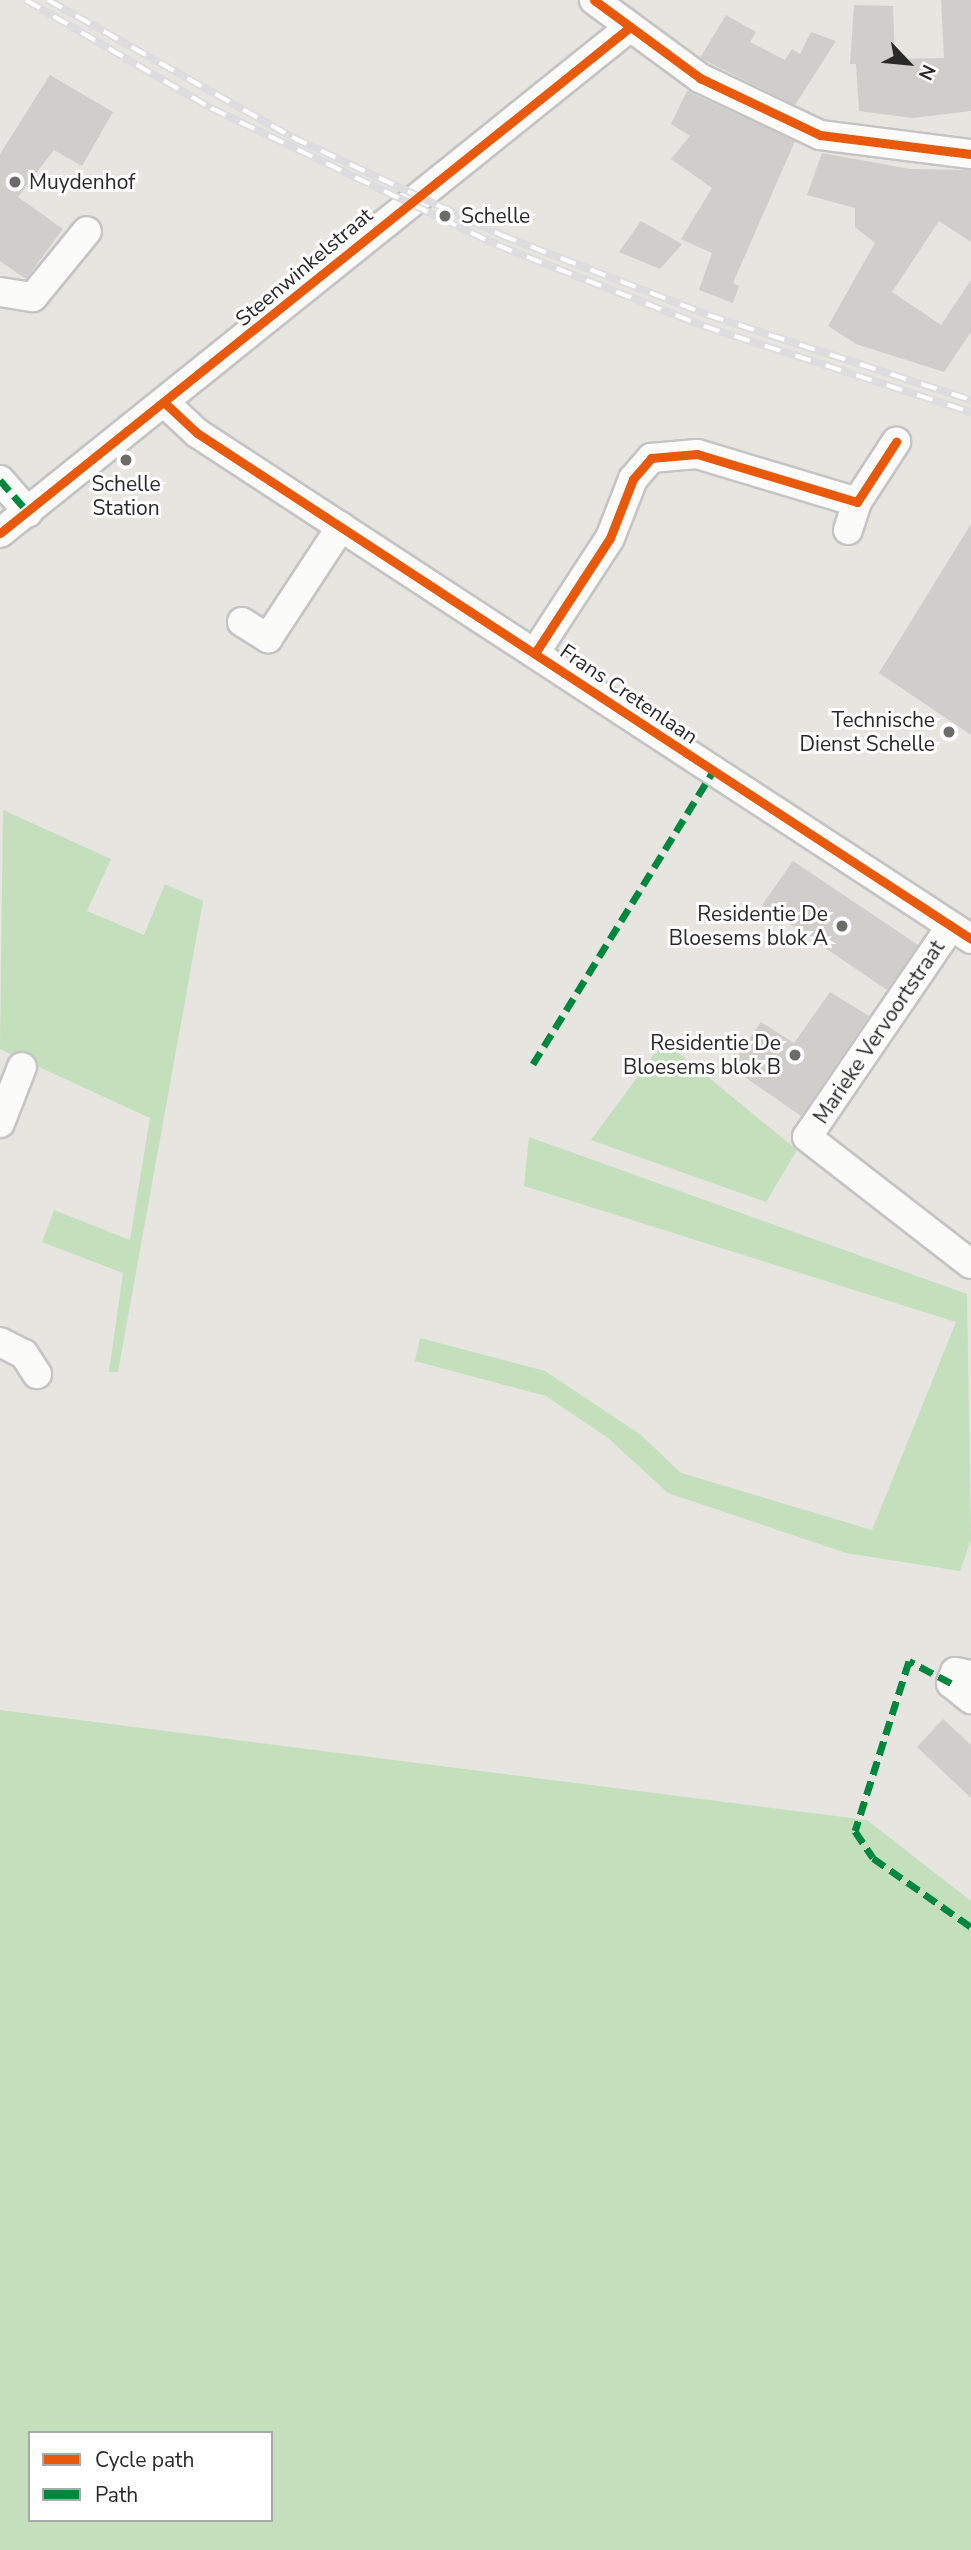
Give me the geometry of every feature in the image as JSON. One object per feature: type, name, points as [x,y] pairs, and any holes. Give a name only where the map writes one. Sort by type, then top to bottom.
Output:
[{"type":"street","points":[[594,0],[699,78],[820,135],[971,154]]},
{"type":"street","name":"Steenwinkelstraat","points":[[0,533],[166,404],[630,27]]},
{"type":"street","points":[[0,292],[33,297],[87,231]]},
{"type":"street","name":"Frans Cretenlaan","points":[[166,404],[197,433],[961,932]]},
{"type":"street","points":[[848,530],[857,502],[896,442]]},
{"type":"street","points":[[535,653],[610,538],[633,479],[651,457],[698,454],[857,502]]},
{"type":"street","points":[[0,480],[28,512]]},
{"type":"street","points":[[242,622],[268,638],[341,527]]},
{"type":"street","name":"Marieke Vervoortstraat","points":[[961,932],[807,1137],[971,1264]]},
{"type":"street","points":[[0,1123],[22,1067]]},
{"type":"street","points":[[0,1342],[24,1354],[37,1374]]},
{"type":"street","points":[[971,1675],[955,1671],[951,1683],[971,1699]]},
{"type":"green space","points":[[3,810],[111,859],[87,911],[144,935],[165,884],[203,901],[118,1372],[109,1372],[123,1273],[42,1242],[54,1210],[130,1240],[150,1118],[0,1049]]},
{"type":"green space","points":[[664,1041],[797,1150],[766,1202],[591,1140]]},
{"type":"green space","points":[[529,1137],[967,1294],[971,1540],[960,1571],[846,1553],[668,1493],[608,1438],[546,1396],[415,1361],[420,1338],[545,1371],[641,1435],[681,1473],[872,1530],[956,1322],[524,1186]]},
{"type":"green space","points":[[0,1710],[867,1820],[971,1901],[971,2550],[0,2550]]},
{"type":"building","points":[[941,0],[971,0],[971,111],[913,118],[859,111],[856,64],[850,64],[854,5],[893,6],[895,59],[944,58]]},
{"type":"building","points":[[726,15],[756,32],[750,42],[785,60],[792,49],[800,54],[811,32],[836,41],[795,105],[700,58]]},
{"type":"building","name":"Muydenhof","points":[[50,75],[113,112],[82,166],[54,150],[18,197],[63,229],[26,279],[0,261],[0,154]]},
{"type":"building","points":[[687,91],[795,141],[733,283],[739,286],[733,303],[699,290],[712,253],[681,239],[712,188],[671,159],[690,136],[671,124]]},
{"type":"building","points":[[822,153],[910,169],[971,170],[971,242],[939,221],[892,292],[941,325],[971,280],[971,332],[944,372],[856,344],[828,326],[875,243],[855,227],[855,208],[807,195]]},
{"type":"building","points":[[641,221],[682,244],[660,269],[619,252]]},
{"type":"building","points":[[971,524],[971,735],[879,673]]},
{"type":"building","name":"Residentie De Bloesems blok A","points":[[793,861],[918,945],[887,990],[762,905]]},
{"type":"building","name":"Residentie De Bloesems blok B","points":[[830,992],[869,1016],[801,1116],[730,1067],[761,1022],[794,1043]]},
{"type":"building","points":[[943,1719],[971,1745],[971,1798],[917,1747]]},
{"type":"railway","points":[[26,0],[211,108],[497,245],[704,326],[971,412]]},
{"type":"railway","points":[[48,0],[292,137],[501,235],[708,315],[971,400]]},
{"type":"marked path","points":[[0,480],[28,512]]},
{"type":"marked path","points":[[533,1064],[713,771]]},
{"type":"marked path","points":[[951,1683],[909,1661],[855,1831],[873,1858],[971,1927]]},
{"type":"cycle path","points":[[594,0],[700,78],[820,135],[971,154]]},
{"type":"cycle path","points":[[0,533],[630,27]]},
{"type":"cycle path","points":[[166,404],[197,433],[971,939]]},
{"type":"cycle path","points":[[535,653],[610,538],[633,479],[651,458],[697,454],[857,502],[896,442]]},
{"type":"place","name":"Muydenhof","points":[[15,182]]},
{"type":"place","name":"Schelle","points":[[445,216]]},
{"type":"place","name":"Schelle Station","points":[[126,460]]},
{"type":"place","name":"Technische Dienst Schelle","points":[[949,732]]},
{"type":"place","name":"Residentie De Bloesems blok A","points":[[842,926]]},
{"type":"place","name":"Residentie De Bloesems blok B","points":[[795,1055]]}]
